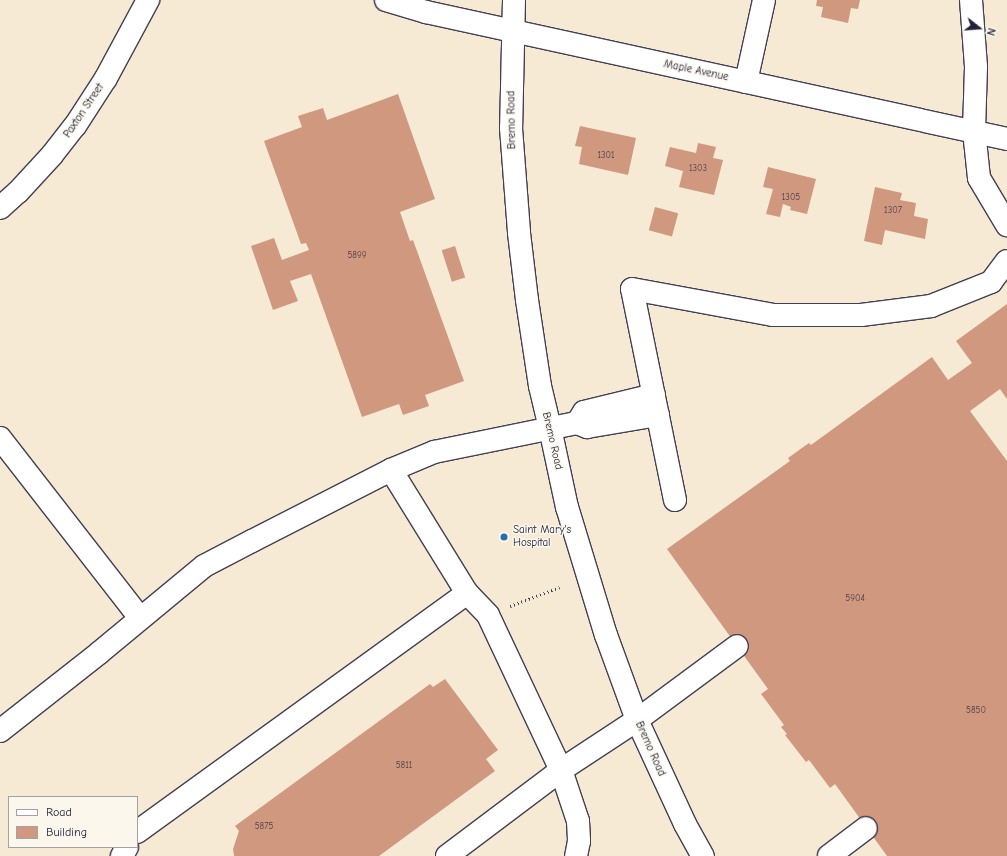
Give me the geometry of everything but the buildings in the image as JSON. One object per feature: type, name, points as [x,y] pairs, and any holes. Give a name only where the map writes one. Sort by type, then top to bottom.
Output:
[{"type":"street","name":"Paxton Street","points":[[0,208],[23,187],[75,126],[106,78],[148,0]]},
{"type":"street","name":"Maple Avenue","points":[[386,0],[426,12],[1007,139]]},
{"type":"street","name":"Bremo Road","points":[[514,0],[512,31],[511,128],[527,300],[540,386],[567,507],[590,587],[637,720],[685,824],[703,856]]},
{"type":"street","points":[[746,82],[764,0]]},
{"type":"street","points":[[971,0],[976,67],[974,131],[979,178],[1007,225]]},
{"type":"street","points":[[675,500],[632,289],[773,316],[861,314],[931,306],[991,282],[1007,261]]},
{"type":"street","points":[[0,731],[204,566],[391,470],[434,452],[577,423],[584,412],[656,405]]},
{"type":"street","points":[[0,438],[140,618]]},
{"type":"street","points":[[391,470],[467,593],[488,614],[561,770],[578,821],[579,842],[576,856]]},
{"type":"street","points":[[138,831],[467,593]]},
{"type":"street","points":[[447,856],[561,770],[637,720],[737,646]]},
{"type":"street","points":[[829,856],[866,828]]},
{"type":"path","points":[[505,608],[560,587]]},
{"type":"place","name":"Saint Mary's Hospital","points":[[504,537]]}]
